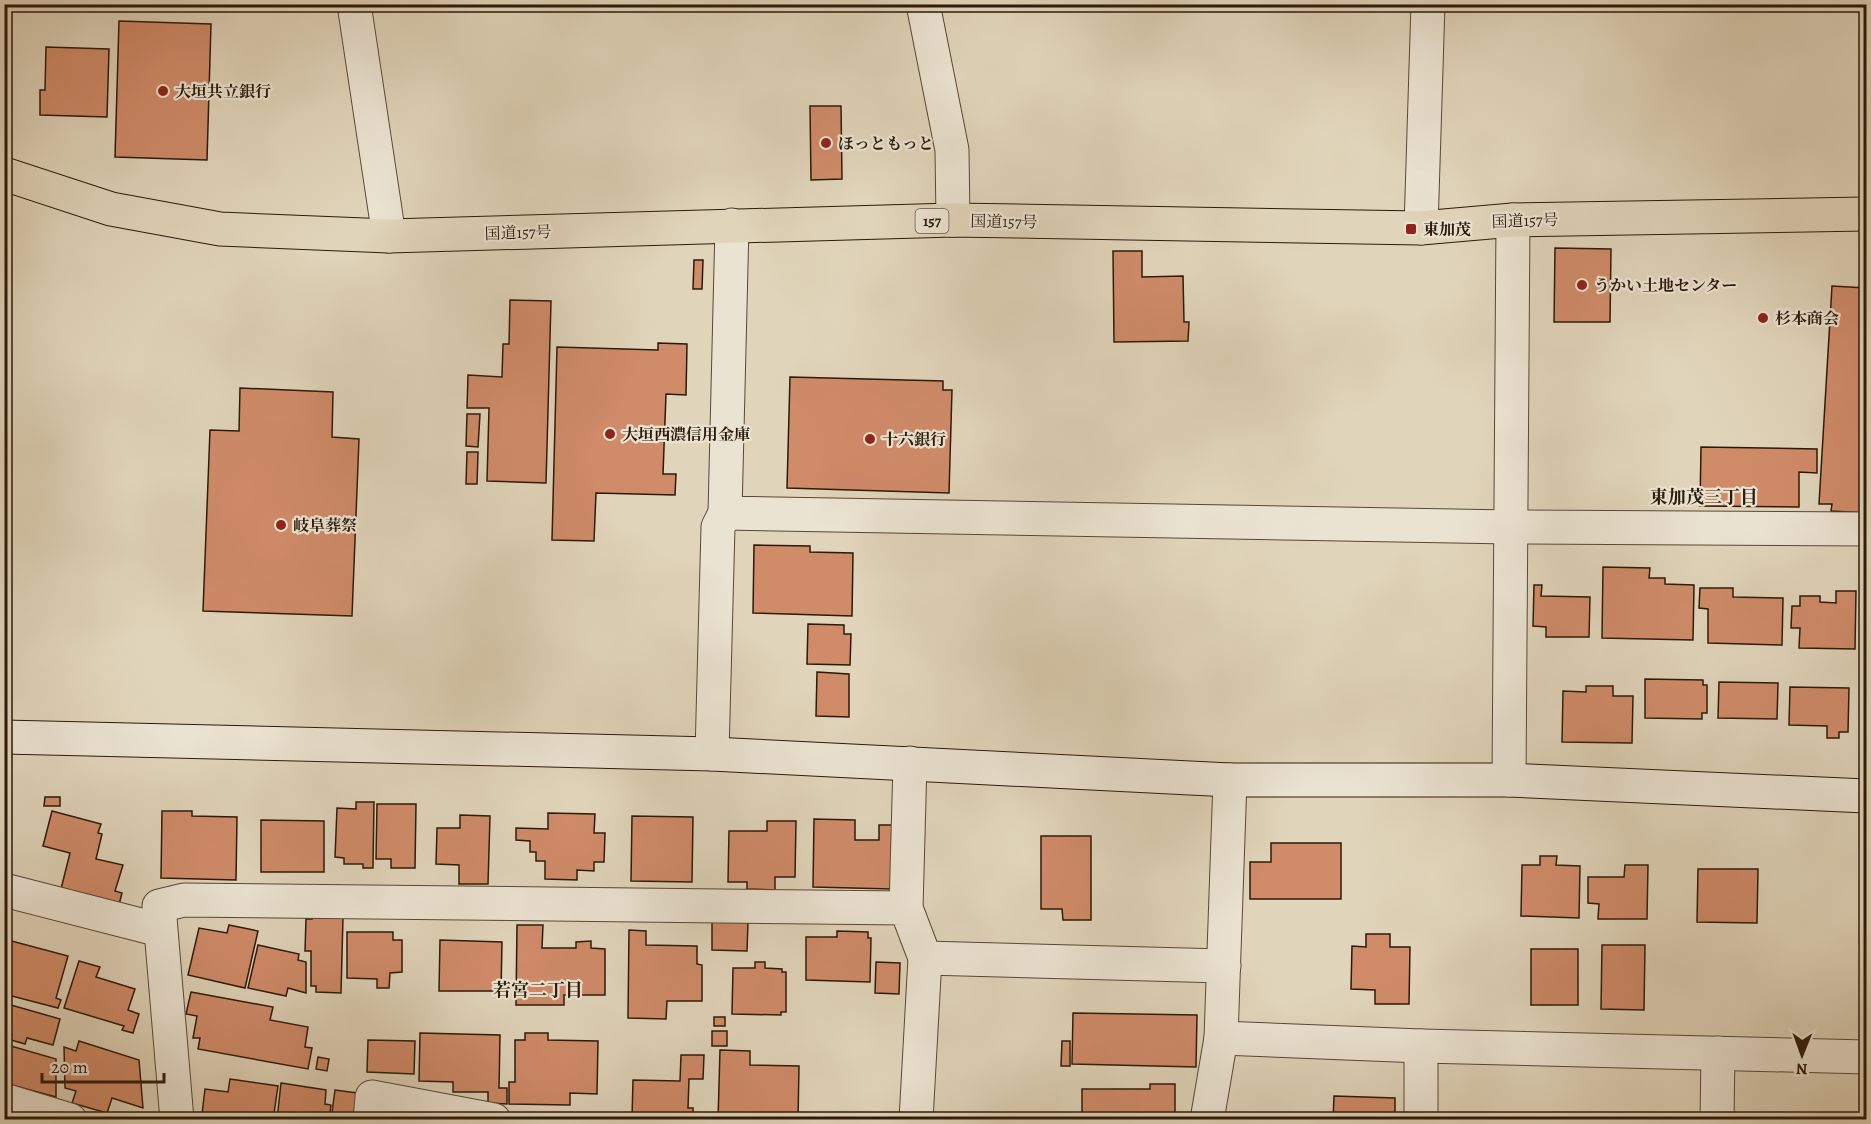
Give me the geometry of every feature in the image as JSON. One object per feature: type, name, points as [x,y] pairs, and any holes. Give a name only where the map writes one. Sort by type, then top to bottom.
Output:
[{"type":"highway","name":"国道157号","points":[[4,174],[111,209],[220,229],[389,236],[953,220],[1421,228],[1513,219],[1866,214]]},
{"type":"street","points":[[354,4],[389,236]]},
{"type":"street","points":[[923,4],[952,150],[953,220]]},
{"type":"street","points":[[1421,228],[1428,4]]},
{"type":"street","points":[[1509,780],[1513,219]]},
{"type":"street","points":[[712,754],[718,527],[725,513],[732,225]]},
{"type":"street","points":[[725,513],[1510,527],[1866,529]]},
{"type":"street","points":[[4,737],[712,754],[1230,780],[1509,780],[1866,796]]},
{"type":"street","points":[[910,763],[906,908],[925,958],[916,1119]]},
{"type":"street","points":[[1207,1119],[1221,1038],[1230,780]]},
{"type":"street","points":[[4,890],[160,930]]},
{"type":"street","points":[[177,1119],[159,906],[184,900],[906,908]]},
{"type":"street","points":[[925,958],[1224,966]]},
{"type":"street","points":[[1221,1038],[1421,1046],[1866,1057]]},
{"type":"street","points":[[1421,1046],[1421,1119]]},
{"type":"street","points":[[1717,1119],[1718,1053]]},
{"type":"street","points":[[370,1119],[372,1097],[494,1119]]},
{"type":"street","points":[[4,1101],[70,1119]]},
{"type":"building","name":"大垣共立銀行","points":[[119,21],[211,24],[207,160],[115,157]]},
{"type":"building","points":[[46,47],[109,49],[107,117],[40,115],[40,90],[45,90]]},
{"type":"building","name":"ほっともっと","points":[[810,106],[841,106],[842,179],[811,180]]},
{"type":"building","name":"うかい土地センター","points":[[1555,248],[1611,249],[1610,322],[1554,322]]},
{"type":"building","points":[[1113,251],[1142,251],[1142,277],[1183,276],[1184,322],[1189,322],[1188,341],[1114,342]]},
{"type":"building","points":[[694,260],[703,260],[702,289],[693,289]]},
{"type":"building","points":[[1832,286],[1866,288],[1866,513],[1831,511],[1832,504],[1819,504]]},
{"type":"building","points":[[510,300],[551,301],[546,483],[487,481],[489,408],[467,408],[468,375],[502,377],[503,344],[509,344]]},
{"type":"building","name":"大垣西濃信用金庫","points":[[658,343],[687,344],[686,395],[666,394],[663,474],[676,474],[675,495],[596,493],[594,541],[552,540],[557,347],[658,350]]},
{"type":"building","name":"十六銀行","points":[[790,377],[943,381],[943,390],[952,390],[949,493],[787,488]]},
{"type":"building","name":"岐阜葬祭","points":[[240,388],[333,392],[332,437],[359,439],[352,616],[203,611],[210,430],[239,431]]},
{"type":"building","points":[[467,414],[480,414],[478,447],[466,446]]},
{"type":"building","points":[[1701,447],[1817,449],[1817,473],[1799,472],[1799,507],[1700,506]]},
{"type":"building","points":[[467,452],[478,452],[477,484],[466,484]]},
{"type":"building","points":[[754,545],[810,546],[810,552],[853,553],[852,616],[753,613]]},
{"type":"building","points":[[1603,567],[1650,568],[1649,578],[1665,578],[1665,584],[1694,585],[1693,640],[1602,638]]},
{"type":"building","points":[[1534,585],[1542,585],[1541,596],[1590,597],[1589,637],[1546,637],[1546,627],[1533,626]]},
{"type":"building","points":[[1700,588],[1733,588],[1733,597],[1783,598],[1782,645],[1708,643],[1708,609],[1699,608]]},
{"type":"building","points":[[1836,591],[1856,591],[1855,649],[1799,648],[1800,628],[1791,628],[1792,606],[1800,606],[1800,596],[1820,596],[1820,602],[1836,603]]},
{"type":"building","points":[[808,624],[844,625],[844,634],[851,634],[850,665],[807,664]]},
{"type":"building","points":[[817,672],[849,674],[849,717],[816,716]]},
{"type":"building","points":[[1645,679],[1703,680],[1703,685],[1707,685],[1707,713],[1702,713],[1702,719],[1645,718]]},
{"type":"building","points":[[1719,682],[1778,683],[1777,719],[1718,718]]},
{"type":"building","points":[[1586,686],[1613,686],[1613,696],[1633,696],[1632,743],[1562,742],[1563,691],[1586,692]]},
{"type":"building","points":[[1790,687],[1849,688],[1848,732],[1839,732],[1839,738],[1827,738],[1827,726],[1789,725]]},
{"type":"building","points":[[1864,691],[1866,691],[1866,729],[1863,729]]},
{"type":"building","points":[[45,797],[60,797],[60,806],[44,806]]},
{"type":"building","points":[[356,802],[374,802],[373,868],[363,868],[363,864],[344,864],[344,858],[335,857],[337,808],[356,809]]},
{"type":"building","points":[[377,804],[416,804],[415,868],[391,868],[391,859],[376,859]]},
{"type":"building","points":[[52,811],[101,824],[98,833],[102,834],[96,859],[123,865],[115,891],[122,893],[119,905],[61,889],[70,853],[43,846]]},
{"type":"building","points":[[162,811],[192,811],[192,816],[237,817],[236,880],[161,878]]},
{"type":"building","points":[[548,813],[595,814],[594,833],[605,833],[604,862],[594,862],[594,871],[577,870],[577,880],[545,879],[545,861],[536,861],[536,852],[530,852],[530,841],[516,840],[516,828],[548,829]]},
{"type":"building","points":[[460,815],[490,816],[488,884],[459,884],[459,865],[436,864],[437,828],[460,828]]},
{"type":"building","points":[[632,816],[693,817],[692,882],[631,881]]},
{"type":"building","points":[[814,819],[855,820],[855,840],[879,840],[879,825],[893,825],[892,889],[813,887]]},
{"type":"building","points":[[261,820],[324,821],[324,872],[261,872]]},
{"type":"building","points":[[767,821],[796,821],[795,877],[775,877],[775,890],[747,889],[747,882],[728,882],[729,831],[767,831]]},
{"type":"building","points":[[1041,836],[1091,836],[1091,920],[1063,920],[1062,909],[1041,909]]},
{"type":"building","points":[[1271,843],[1341,843],[1341,899],[1250,899],[1250,862],[1271,862]]},
{"type":"building","points":[[1540,856],[1557,856],[1556,865],[1580,866],[1579,918],[1521,916],[1522,865],[1540,865]]},
{"type":"building","points":[[1625,865],[1648,865],[1647,919],[1598,919],[1599,904],[1588,903],[1588,877],[1624,877]]},
{"type":"building","points":[[1698,869],[1758,869],[1757,923],[1697,922]]},
{"type":"building","points":[[312,917],[343,917],[341,993],[316,992],[316,986],[311,986],[311,951],[305,951],[306,919],[312,919]]},
{"type":"building","points":[[712,921],[748,922],[747,951],[712,950]]},
{"type":"building","points":[[229,925],[258,931],[245,988],[188,975],[199,928],[227,933]]},
{"type":"building","points":[[517,925],[543,925],[542,948],[576,948],[576,942],[591,941],[591,948],[605,949],[605,995],[564,995],[564,1005],[516,1005]]},
{"type":"building","points":[[629,930],[646,931],[646,945],[697,946],[697,964],[702,965],[702,1001],[667,1001],[666,1019],[628,1018]]},
{"type":"building","points":[[837,931],[868,932],[868,938],[871,938],[870,982],[806,980],[806,937],[837,937]]},
{"type":"building","points":[[347,932],[393,932],[393,940],[402,940],[402,972],[390,973],[389,988],[377,988],[377,979],[347,978]]},
{"type":"building","points":[[1366,934],[1390,934],[1390,947],[1410,947],[1409,1004],[1375,1004],[1375,990],[1351,989],[1352,946],[1366,947]]},
{"type":"building","points":[[4,939],[68,956],[56,998],[61,1000],[58,1008],[4,994]]},
{"type":"building","points":[[440,940],[502,942],[501,991],[439,991]]},
{"type":"building","points":[[258,945],[299,954],[298,960],[306,962],[306,993],[288,988],[286,996],[248,988]]},
{"type":"building","points":[[1602,945],[1645,945],[1644,1010],[1601,1009]]},
{"type":"building","points":[[1531,949],[1578,949],[1578,1005],[1531,1005]]},
{"type":"building","points":[[79,961],[100,967],[96,977],[135,989],[128,1010],[139,1014],[133,1033],[122,1030],[124,1026],[64,1008]]},
{"type":"building","points":[[755,962],[765,962],[765,968],[782,969],[782,972],[786,972],[786,1012],[781,1012],[781,1015],[732,1014],[733,968],[755,968]]},
{"type":"building","points":[[876,962],[900,963],[899,994],[875,993]]},
{"type":"building","points":[[191,992],[273,1007],[270,1020],[308,1027],[305,1047],[312,1048],[308,1069],[198,1049],[200,1038],[193,1038],[197,1016],[186,1014]]},
{"type":"building","points":[[4,1003],[60,1019],[53,1045],[27,1038],[25,1044],[11,1040],[12,1034],[4,1032]]},
{"type":"building","points":[[1073,1013],[1197,1015],[1196,1067],[1072,1064]]},
{"type":"building","points":[[714,1017],[725,1017],[725,1026],[714,1026]]},
{"type":"building","points":[[712,1031],[727,1031],[727,1046],[712,1046]]},
{"type":"building","points":[[420,1033],[500,1035],[499,1088],[507,1088],[507,1104],[488,1103],[488,1092],[453,1092],[453,1082],[419,1081]]},
{"type":"building","points":[[525,1033],[548,1033],[548,1040],[598,1041],[597,1094],[570,1093],[570,1105],[509,1104],[509,1082],[515,1082],[515,1040],[525,1040]]},
{"type":"building","points":[[368,1040],[415,1041],[414,1074],[367,1072]]},
{"type":"building","points":[[79,1041],[139,1060],[143,1108],[112,1098],[107,1113],[72,1103],[76,1091],[65,1088],[64,1047],[76,1051]]},
{"type":"building","points":[[1062,1041],[1070,1041],[1070,1066],[1061,1066]]},
{"type":"building","points":[[4,1044],[56,1059],[56,1097],[4,1083]]},
{"type":"building","points":[[720,1050],[750,1051],[750,1065],[799,1066],[798,1120],[718,1120]]},
{"type":"building","points":[[681,1055],[704,1055],[703,1079],[689,1079],[688,1108],[693,1108],[693,1119],[632,1118],[633,1080],[680,1081]]},
{"type":"building","points":[[318,1057],[329,1059],[327,1071],[316,1069]]},
{"type":"building","points":[[230,1079],[278,1086],[273,1120],[243,1120],[202,1114],[205,1089],[228,1092]]},
{"type":"building","points":[[281,1083],[326,1090],[325,1104],[331,1105],[329,1120],[277,1120]]},
{"type":"building","points":[[1150,1084],[1175,1084],[1175,1113],[1169,1113],[1169,1120],[1082,1120],[1082,1089],[1150,1089]]},
{"type":"building","points":[[335,1090],[357,1093],[353,1120],[331,1120]]},
{"type":"building","points":[[1334,1096],[1395,1098],[1395,1120],[1333,1120]]},
{"type":"place","name":"大垣共立銀行","points":[[163,91]]},
{"type":"place","name":"ほっともっと","points":[[826,143]]},
{"type":"place","name":"東加茂","points":[[1411,229]]},
{"type":"place","name":"うかい土地センター","points":[[1582,285]]},
{"type":"place","name":"杉本商会","points":[[1763,318]]},
{"type":"place","name":"大垣西濃信用金庫","points":[[610,434]]},
{"type":"place","name":"十六銀行","points":[[870,439]]},
{"type":"place","name":"岐阜葬祭","points":[[281,525]]},
{"type":"district","name":"東加茂三丁目","points":[[1704,497]]},
{"type":"district","name":"若宮二丁目","points":[[538,990]]}]
